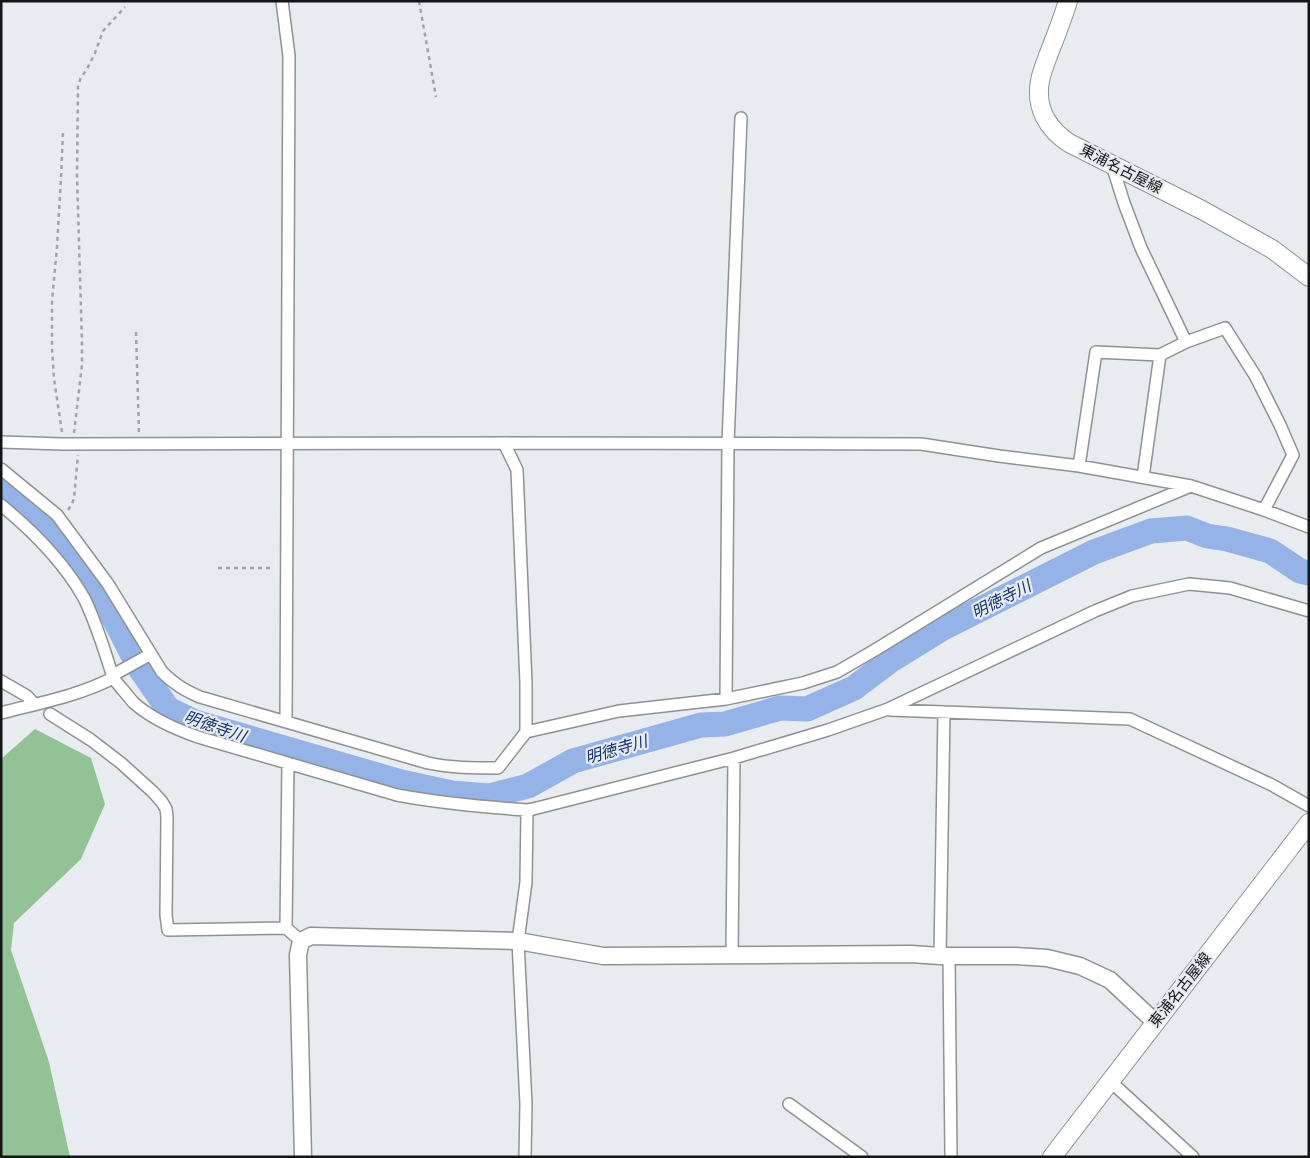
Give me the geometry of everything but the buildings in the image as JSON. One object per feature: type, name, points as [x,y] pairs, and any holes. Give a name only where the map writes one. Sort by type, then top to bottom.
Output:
[{"type":"main road","name":"東浦名古屋線","points":[[1068,1],[1040,83],[1041,106],[1049,125],[1058,136],[1202,210],[1272,249],[1309,276]]},
{"type":"main road","name":"東浦名古屋線","points":[[1052,1157],[1309,824]]},
{"type":"street","points":[[282,1],[289,56],[286,722]]},
{"type":"street","points":[[726,699],[728,444],[741,118]]},
{"type":"street","points":[[1112,165],[1141,248],[1186,342]]},
{"type":"street","points":[[1124,202],[1127,184],[1142,180]]},
{"type":"street","points":[[1079,466],[1096,352],[1160,355],[1186,342],[1224,328],[1256,377],[1280,424],[1293,456],[1264,510]]},
{"type":"street","points":[[1143,477],[1160,355]]},
{"type":"street","points":[[1,442],[71,444],[921,444],[1079,466],[1192,486],[1309,527]]},
{"type":"street","points":[[1,468],[60,518],[108,584],[148,656],[182,690],[200,697],[428,763],[467,768],[498,768],[526,732],[526,683],[517,470],[504,443]]},
{"type":"street","points":[[526,732],[619,711],[726,699],[803,683],[837,672],[1041,548],[1192,486]]},
{"type":"street","points":[[1,505],[38,536],[72,579],[84,599],[115,675],[133,702],[149,714],[166,724],[198,737],[397,795],[461,805],[527,810],[734,758],[828,730],[888,709],[1095,611],[1132,596],[1189,584],[1230,588],[1309,611]]},
{"type":"street","points":[[1,713],[60,698],[101,684],[148,656]]},
{"type":"street","points":[[1,681],[27,696],[34,704]]},
{"type":"street","points":[[888,709],[1130,719],[1272,785],[1309,806]]},
{"type":"street","points":[[944,712],[945,956],[951,1157]]},
{"type":"street","points":[[50,714],[91,740],[121,763],[153,792],[166,809],[166,915],[168,930],[286,928],[301,942]]},
{"type":"street","points":[[732,955],[734,758]]},
{"type":"street","points":[[286,928],[288,763]]},
{"type":"street","points":[[525,1157],[526,1104],[518,940],[526,882],[527,810]]},
{"type":"street","points":[[303,1157],[298,955],[301,942],[311,936],[518,940],[603,956],[911,954],[1047,958],[1080,966],[1110,980],[1155,1022]]},
{"type":"street","points":[[1110,1081],[1193,1157]]},
{"type":"street","points":[[789,1104],[862,1157]]},
{"type":"path","points":[[419,1],[436,97]]},
{"type":"path","points":[[71,444],[82,365],[77,175],[78,86],[95,53],[103,31],[126,7]]},
{"type":"path","points":[[60,518],[72,504],[74,498],[78,462],[71,444],[62,430],[54,379],[52,348],[52,302],[60,208],[62,132]]},
{"type":"path","points":[[136,332],[140,444]]},
{"type":"path","points":[[218,568],[287,568]]},
{"type":"green space","points":[[35,729],[91,758],[105,804],[81,859],[14,923],[11,950],[49,1062],[70,1157],[1,1157],[1,759]]},
{"type":"waterway","name":"明徳寺川","points":[[1,485],[41,516],[71,546],[96,583],[139,667],[168,709],[195,722],[401,782],[452,793],[489,796],[528,786],[573,761],[701,725],[725,724],[780,708],[807,709],[854,688],[891,660],[943,628],[1094,552],[1151,531],[1187,528],[1207,536],[1227,539],[1270,551],[1300,571],[1309,573]]}]
